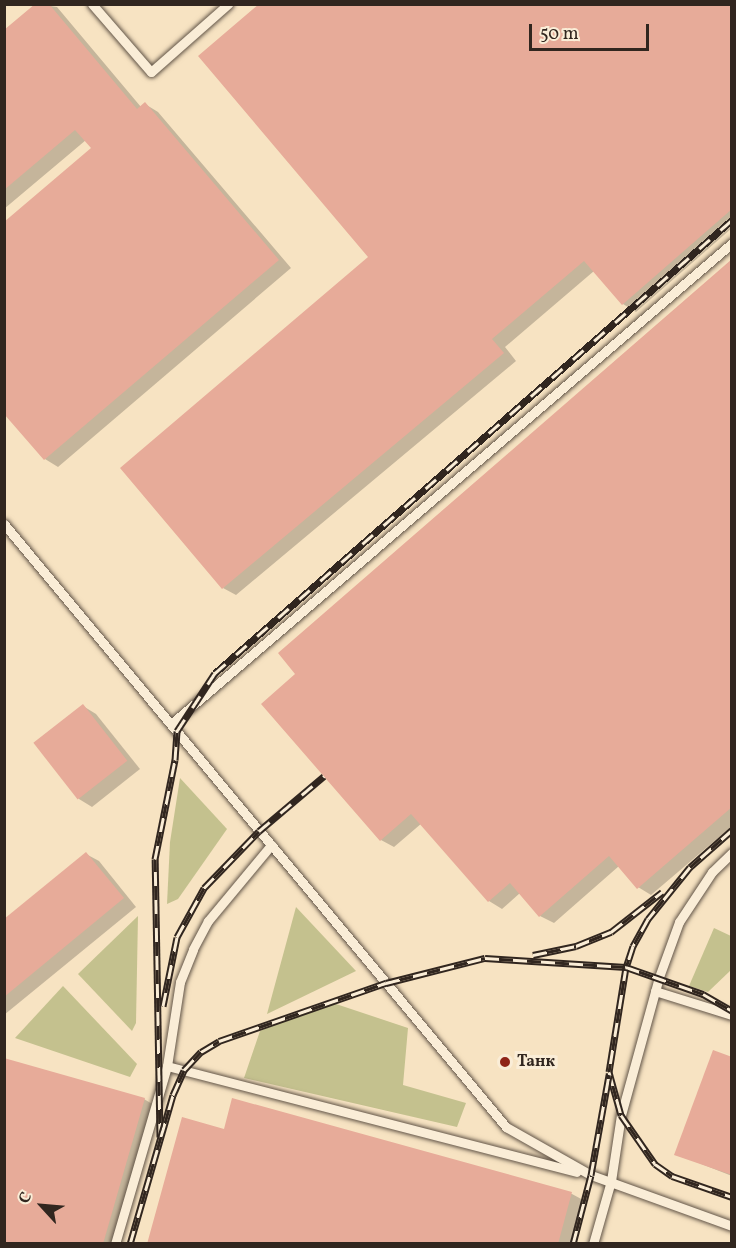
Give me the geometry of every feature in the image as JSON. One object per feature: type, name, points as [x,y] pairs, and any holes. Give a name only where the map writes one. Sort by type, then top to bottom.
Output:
[{"type":"lane","points":[[92,4],[152,72],[228,4]]},
{"type":"lane","points":[[171,724],[732,243]]},
{"type":"lane","points":[[4,524],[506,1127],[591,1176]]},
{"type":"lane","points":[[115,1244],[167,1066],[180,982],[193,949],[208,921],[271,845]]},
{"type":"lane","points":[[593,1244],[611,1181],[621,1115],[655,991],[679,922],[712,872],[732,853]]},
{"type":"lane","points":[[655,991],[732,1015]]},
{"type":"lane","points":[[167,1066],[611,1181],[732,1226]]},
{"type":"shaded area","points":[[180,778],[227,829],[178,899],[167,904],[170,842]]},
{"type":"shaded area","points":[[296,907],[356,971],[267,1014]]},
{"type":"shaded area","points":[[138,916],[136,1023],[132,1031],[78,974]]},
{"type":"shaded area","points":[[714,928],[731,936],[731,970],[708,992],[689,986]]},
{"type":"shaded area","points":[[63,986],[137,1064],[130,1077],[15,1038]]},
{"type":"shaded area","points":[[330,1002],[408,1028],[403,1085],[466,1103],[457,1127],[244,1078],[260,1031]]},
{"type":"building","points":[[35,4],[49,4],[137,109],[145,102],[279,260],[44,460],[4,414],[4,222],[91,148],[75,130],[4,190],[4,30]]},
{"type":"building","points":[[259,4],[732,4],[732,209],[622,305],[584,261],[492,339],[504,353],[222,589],[120,468],[368,257],[198,56]]},
{"type":"building","points":[[732,259],[732,807],[637,889],[609,856],[539,917],[510,883],[488,902],[411,814],[380,841],[261,704],[295,674],[278,653]]},
{"type":"building","points":[[83,704],[127,761],[78,800],[33,743]]},
{"type":"building","points":[[86,852],[124,898],[4,997],[4,919]]},
{"type":"building","points":[[713,1050],[732,1057],[732,1175],[674,1155]]},
{"type":"building","points":[[4,1058],[145,1098],[103,1244],[4,1244]]},
{"type":"building","points":[[232,1098],[572,1192],[558,1244],[147,1244],[182,1117],[224,1129]]},
{"type":"railway","points":[[160,1137],[155,859],[175,760],[177,731],[215,673],[732,220]]},
{"type":"railway","points":[[163,1006],[177,937],[204,888],[259,831],[324,776]]},
{"type":"railway","points":[[732,830],[690,867],[648,919],[633,946],[626,967],[609,1072],[621,1115],[655,1164],[672,1176],[732,1197]]},
{"type":"railway","points":[[533,955],[576,946],[611,932],[662,892]]},
{"type":"railway","points":[[130,1244],[173,1095],[184,1070],[201,1052],[219,1041],[386,983],[485,958],[626,967],[703,994],[732,1011]]},
{"type":"railway","points":[[573,1244],[591,1175],[609,1075]]},
{"type":"place","name":"Танк","points":[[505,1062]]}]
